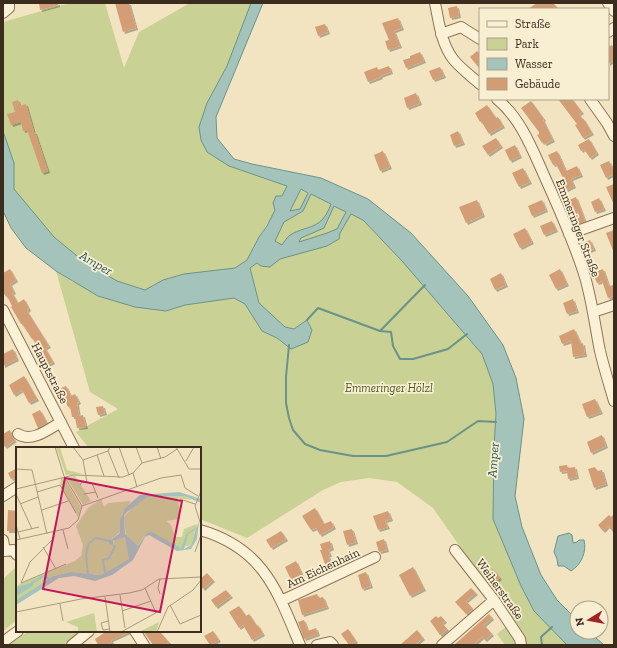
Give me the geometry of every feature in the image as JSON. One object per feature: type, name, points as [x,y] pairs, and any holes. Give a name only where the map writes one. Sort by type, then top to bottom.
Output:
[{"type":"street","points":[[3,12],[9,8],[9,3]]},
{"type":"street","points":[[435,3],[441,34],[447,50],[452,58],[479,83]]},
{"type":"street","points":[[608,3],[614,11]]},
{"type":"street","points":[[441,34],[461,27],[479,38]]},
{"type":"street","points":[[591,100],[614,136]]},
{"type":"street","name":"Emmeringer Straße","points":[[504,101],[526,135],[569,234],[585,278],[601,353],[614,401]]},
{"type":"street","points":[[569,234],[614,218]]},
{"type":"street","points":[[593,312],[614,305]]},
{"type":"street","name":"Hauptstraße","points":[[3,310],[74,447]]},
{"type":"street","points":[[18,434],[23,438],[31,437],[41,434],[61,422]]},
{"type":"street","points":[[3,496],[16,487]]},
{"type":"street","points":[[201,530],[226,539],[245,552],[265,572],[282,601],[300,645]]},
{"type":"street","points":[[3,540],[5,551],[13,550],[16,554]]},
{"type":"street","name":"Weiherstraße","points":[[455,550],[494,600],[520,639],[521,645]]},
{"type":"street","name":"Am Eichenhain","points":[[282,601],[375,557]]},
{"type":"street","points":[[442,645],[494,600]]},
{"type":"street","points":[[3,642],[17,632]]},
{"type":"street","points":[[72,645],[88,632]]},
{"type":"street","points":[[136,632],[144,645]]},
{"type":"street","points":[[317,645],[330,642],[333,645]]},
{"type":"green space","points":[[70,3],[105,3],[124,68],[139,32],[190,3],[251,3],[227,66],[207,103],[199,127],[229,166],[287,186],[271,219],[259,237],[247,260],[235,268],[184,274],[163,280],[144,290],[117,281],[82,260],[54,237],[14,189],[14,163],[3,131],[3,22]]},
{"type":"green space","name":"Emmeringer Hölzl","points":[[301,189],[363,220],[402,261],[482,354],[493,384],[496,414],[493,519],[521,586],[534,611],[567,645],[523,645],[496,598],[433,508],[397,482],[369,478],[341,482],[323,490],[247,538],[201,519],[201,447],[88,447],[76,432],[118,409],[90,392],[56,271],[73,282],[135,307],[166,311],[185,305],[234,298],[245,304],[262,331],[277,338],[282,343],[312,330],[308,320],[294,329],[285,327],[259,303],[250,268],[269,251]]},
{"type":"green space","points":[[16,567],[16,621],[3,631],[3,579]]},
{"type":"green space","points":[[508,625],[518,645],[505,645],[497,634]]},
{"type":"green space","points":[[28,632],[78,632],[64,645],[8,645]]},
{"type":"water","points":[[251,3],[263,3],[216,117],[217,138],[234,159],[321,178],[368,199],[411,233],[468,296],[503,345],[516,378],[524,419],[515,496],[522,527],[541,575],[557,600],[569,612],[569,640],[598,640],[604,645],[567,645],[534,611],[521,586],[493,519],[496,414],[493,384],[482,354],[402,261],[363,220],[351,214],[340,233],[339,239],[327,246],[280,259],[270,267],[261,266],[257,263],[250,268],[259,303],[285,327],[294,329],[307,320],[312,330],[308,342],[291,349],[277,338],[262,331],[245,304],[234,298],[185,305],[166,311],[135,307],[98,296],[56,271],[26,248],[11,228],[3,211],[3,131],[14,163],[14,189],[54,237],[82,260],[117,281],[145,290],[163,280],[184,274],[235,268],[247,260],[275,210],[273,203],[276,196],[282,196],[287,186],[229,166],[207,152],[201,140],[199,127],[207,103],[227,66]],"holes":[[[301,189],[308,193],[300,209],[290,211]],[[311,194],[331,204],[323,219],[314,226],[290,235],[282,245],[275,241],[284,222],[303,211]],[[334,206],[346,212],[337,229],[299,242],[301,238],[324,228]]]},
{"type":"water","points":[[569,533],[572,535],[573,543],[579,540],[584,540],[585,545],[584,554],[580,562],[571,571],[564,566],[558,566],[554,552],[558,536]]},
{"type":"building","points":[[39,3],[58,3],[58,5],[40,10]]},
{"type":"building","points":[[115,3],[129,3],[136,28],[123,32]]},
{"type":"building","points":[[537,3],[553,3],[556,6],[553,8],[530,8]]},
{"type":"building","points":[[457,6],[459,16],[450,18],[448,8]]},
{"type":"building","points":[[398,18],[402,28],[394,31],[400,46],[388,50],[385,41],[389,40],[382,23]]},
{"type":"building","points":[[325,24],[328,32],[318,36],[315,27]]},
{"type":"building","points":[[612,45],[614,48],[614,60],[609,63],[609,46]]},
{"type":"building","points":[[477,51],[479,53],[479,68],[470,57]]},
{"type":"building","points":[[420,52],[424,61],[406,68],[403,60]]},
{"type":"building","points":[[389,66],[391,72],[368,82],[364,72],[377,67],[378,70]]},
{"type":"building","points":[[440,67],[444,76],[433,80],[429,71]]},
{"type":"building","points":[[416,93],[420,103],[407,108],[404,98]]},
{"type":"building","points":[[18,100],[20,106],[26,104],[48,171],[42,173],[27,130],[23,131],[21,122],[11,125],[7,114],[15,112],[12,102]]},
{"type":"building","points":[[559,100],[573,100],[582,112],[579,114],[592,133],[583,138],[575,125],[577,124]]},
{"type":"building","points":[[531,101],[544,119],[543,120],[553,140],[545,144],[543,142],[542,143],[537,135],[539,132],[521,108]]},
{"type":"building","points":[[487,105],[496,118],[498,117],[503,126],[489,134],[475,113]]},
{"type":"building","points":[[458,131],[463,143],[454,146],[450,135]]},
{"type":"building","points":[[496,138],[501,146],[488,155],[482,146]]},
{"type":"building","points":[[589,139],[597,153],[590,158],[584,149],[581,151],[578,145]]},
{"type":"building","points":[[515,145],[520,156],[510,161],[505,150]]},
{"type":"building","points":[[383,151],[390,167],[380,171],[374,155]]},
{"type":"building","points":[[557,151],[566,171],[577,166],[581,175],[571,179],[574,186],[566,190],[561,179],[563,178],[556,164],[553,165],[548,155]]},
{"type":"building","points":[[609,161],[614,174],[606,178],[600,165]]},
{"type":"building","points":[[523,168],[530,182],[519,187],[512,173]]},
{"type":"building","points":[[614,184],[614,205],[606,187]]},
{"type":"building","points":[[576,197],[585,221],[576,225],[567,201]]},
{"type":"building","points":[[599,198],[604,209],[595,212],[591,202]]},
{"type":"building","points":[[477,200],[483,215],[466,223],[459,207]]},
{"type":"building","points":[[542,200],[546,210],[532,216],[528,206]]},
{"type":"building","points":[[552,221],[556,230],[544,235],[540,226]]},
{"type":"building","points":[[525,228],[532,242],[520,248],[513,234]]},
{"type":"building","points":[[614,230],[614,253],[606,233]]},
{"type":"building","points":[[590,240],[594,249],[586,252],[583,243]]},
{"type":"building","points":[[10,269],[16,280],[10,284],[14,292],[12,293],[18,303],[24,299],[29,309],[27,311],[49,346],[45,348],[53,362],[46,366],[41,358],[43,357],[33,339],[21,324],[11,307],[12,306],[7,296],[6,297],[3,292],[3,273]]},
{"type":"building","points":[[560,269],[567,284],[556,289],[549,275]]},
{"type":"building","points":[[603,269],[609,286],[614,285],[614,296],[608,298],[602,281],[597,283],[593,273]]},
{"type":"building","points":[[501,273],[506,285],[495,290],[490,279]]},
{"type":"building","points":[[573,299],[577,311],[567,314],[563,303]]},
{"type":"building","points":[[574,329],[581,344],[583,343],[585,355],[573,357],[571,341],[562,344],[559,336]]},
{"type":"building","points":[[13,349],[17,359],[3,366],[3,354]]},
{"type":"building","points":[[24,376],[37,399],[29,403],[22,390],[14,395],[9,385]]},
{"type":"building","points":[[66,386],[71,396],[75,394],[79,402],[77,403],[79,416],[83,415],[86,427],[77,428],[75,417],[72,417],[70,406],[68,407],[64,399],[61,401],[56,390]]},
{"type":"building","points":[[595,399],[601,412],[587,417],[582,404]]},
{"type":"building","points":[[103,406],[105,413],[98,415],[96,407]]},
{"type":"building","points":[[40,410],[47,423],[38,428],[32,414]]},
{"type":"building","points":[[10,430],[15,440],[5,447],[3,444],[3,434]]},
{"type":"building","points":[[602,435],[606,446],[591,453],[587,442]]},
{"type":"building","points":[[567,465],[568,468],[575,467],[577,477],[568,479],[567,471],[560,472],[559,466]]},
{"type":"building","points":[[595,467],[597,471],[602,470],[606,484],[594,488],[588,469]]},
{"type":"building","points":[[16,469],[16,477],[11,479],[8,473]]},
{"type":"building","points":[[315,508],[324,524],[331,521],[334,527],[320,535],[316,528],[311,530],[302,516]]},
{"type":"building","points":[[8,510],[16,511],[16,531],[7,531]]},
{"type":"building","points":[[388,511],[391,519],[385,521],[388,527],[378,530],[373,516]]},
{"type":"building","points":[[614,514],[614,533],[608,526],[603,531],[598,525],[609,515],[611,517]]},
{"type":"building","points":[[352,529],[356,542],[347,545],[343,531]]},
{"type":"building","points":[[281,531],[286,539],[271,548],[266,540]]},
{"type":"building","points":[[384,539],[387,550],[379,552],[376,542]]},
{"type":"building","points":[[330,541],[332,548],[328,550],[330,555],[328,555],[331,563],[325,564],[320,550],[322,550],[320,544]]},
{"type":"building","points":[[296,561],[304,579],[293,584],[285,567]]},
{"type":"building","points":[[413,567],[424,589],[410,596],[399,575]]},
{"type":"building","points":[[493,569],[500,578],[494,583],[487,573]]},
{"type":"building","points":[[366,572],[371,586],[362,589],[358,575]]},
{"type":"building","points":[[207,573],[213,580],[203,589],[201,586],[201,578]]},
{"type":"building","points":[[471,588],[476,593],[466,601],[473,609],[466,614],[455,602]]},
{"type":"building","points":[[226,590],[231,596],[216,607],[211,600]]},
{"type":"building","points":[[317,594],[319,598],[323,597],[327,607],[302,615],[298,600]]},
{"type":"building","points":[[239,606],[246,616],[249,614],[263,634],[252,640],[243,625],[239,628],[229,612]]},
{"type":"building","points":[[489,614],[492,618],[484,625],[492,634],[485,640],[482,637],[474,645],[454,645]]},
{"type":"building","points":[[436,616],[438,618],[441,616],[445,621],[442,623],[447,629],[440,635],[430,621]]},
{"type":"building","points":[[304,620],[308,631],[316,628],[318,634],[304,639],[298,622]]},
{"type":"building","points":[[348,629],[356,641],[350,645],[341,634]]},
{"type":"building","points":[[417,630],[423,638],[415,645],[400,645]]},
{"type":"building","points":[[213,631],[219,640],[210,645],[204,636]]},
{"type":"building","points":[[106,632],[129,632],[111,640],[112,642],[106,645],[98,645],[95,639]]},
{"type":"building","points":[[144,632],[160,632],[169,642],[165,645],[153,645]]},
{"type":"waterway","name":"Amper","points":[[380,331],[425,285]]},
{"type":"waterway","points":[[307,320],[318,308],[380,331],[391,332],[393,346],[400,359],[413,359],[448,349],[467,334]]},
{"type":"waterway","points":[[289,345],[286,377],[286,403],[289,418],[293,430],[305,444],[320,450],[353,456],[386,456],[447,442],[478,421],[496,422]]},
{"type":"waterway","points":[[542,645],[541,637],[552,627]]}]
